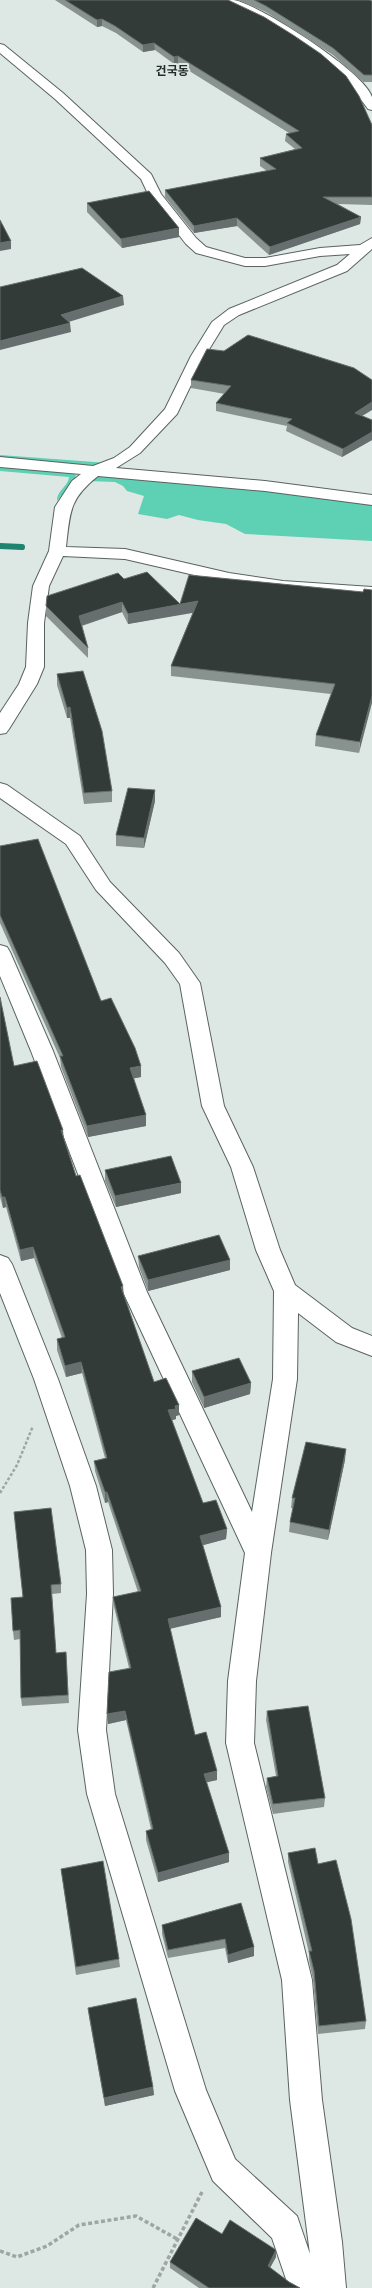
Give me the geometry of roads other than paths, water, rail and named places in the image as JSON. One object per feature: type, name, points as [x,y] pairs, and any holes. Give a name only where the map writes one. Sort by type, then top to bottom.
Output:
[{"type":"street","points":[[227,0],[255,12],[333,63],[362,90],[372,106]]},
{"type":"street","points":[[0,47],[59,96],[147,177],[154,195],[190,241],[202,250],[245,262],[265,262],[320,252],[368,246]]},
{"type":"street","points":[[0,729],[6,717],[28,684],[35,667],[36,623],[40,586],[57,551],[63,507],[78,484],[94,471],[119,461],[135,450],[172,411],[198,356],[219,322],[234,312],[342,268],[368,246]]},
{"type":"street","points":[[0,462],[265,486],[372,500]]},
{"type":"street","points":[[57,551],[125,554],[229,578],[283,586],[372,592]]},
{"type":"street","points":[[0,789],[73,840],[103,886],[172,958],[190,983],[213,1106],[242,1168],[268,1250],[286,1291],[285,1379],[258,1553],[242,1681],[240,1743],[297,1980],[306,2100],[326,2242],[329,2288]]},
{"type":"street","points":[[0,952],[42,1052],[135,1292],[258,1553]]},
{"type":"street","points":[[0,1264],[49,1386],[83,1486],[100,1550],[100,1594],[92,1730],[101,1794],[191,2091],[224,2170],[285,2228],[306,2288]]},
{"type":"street","points":[[286,1291],[344,1335],[372,1346]]},
{"type":"waterway","points":[[0,546],[22,547]]},
{"type":"district","name":"건국동","points":[[172,70]]}]
